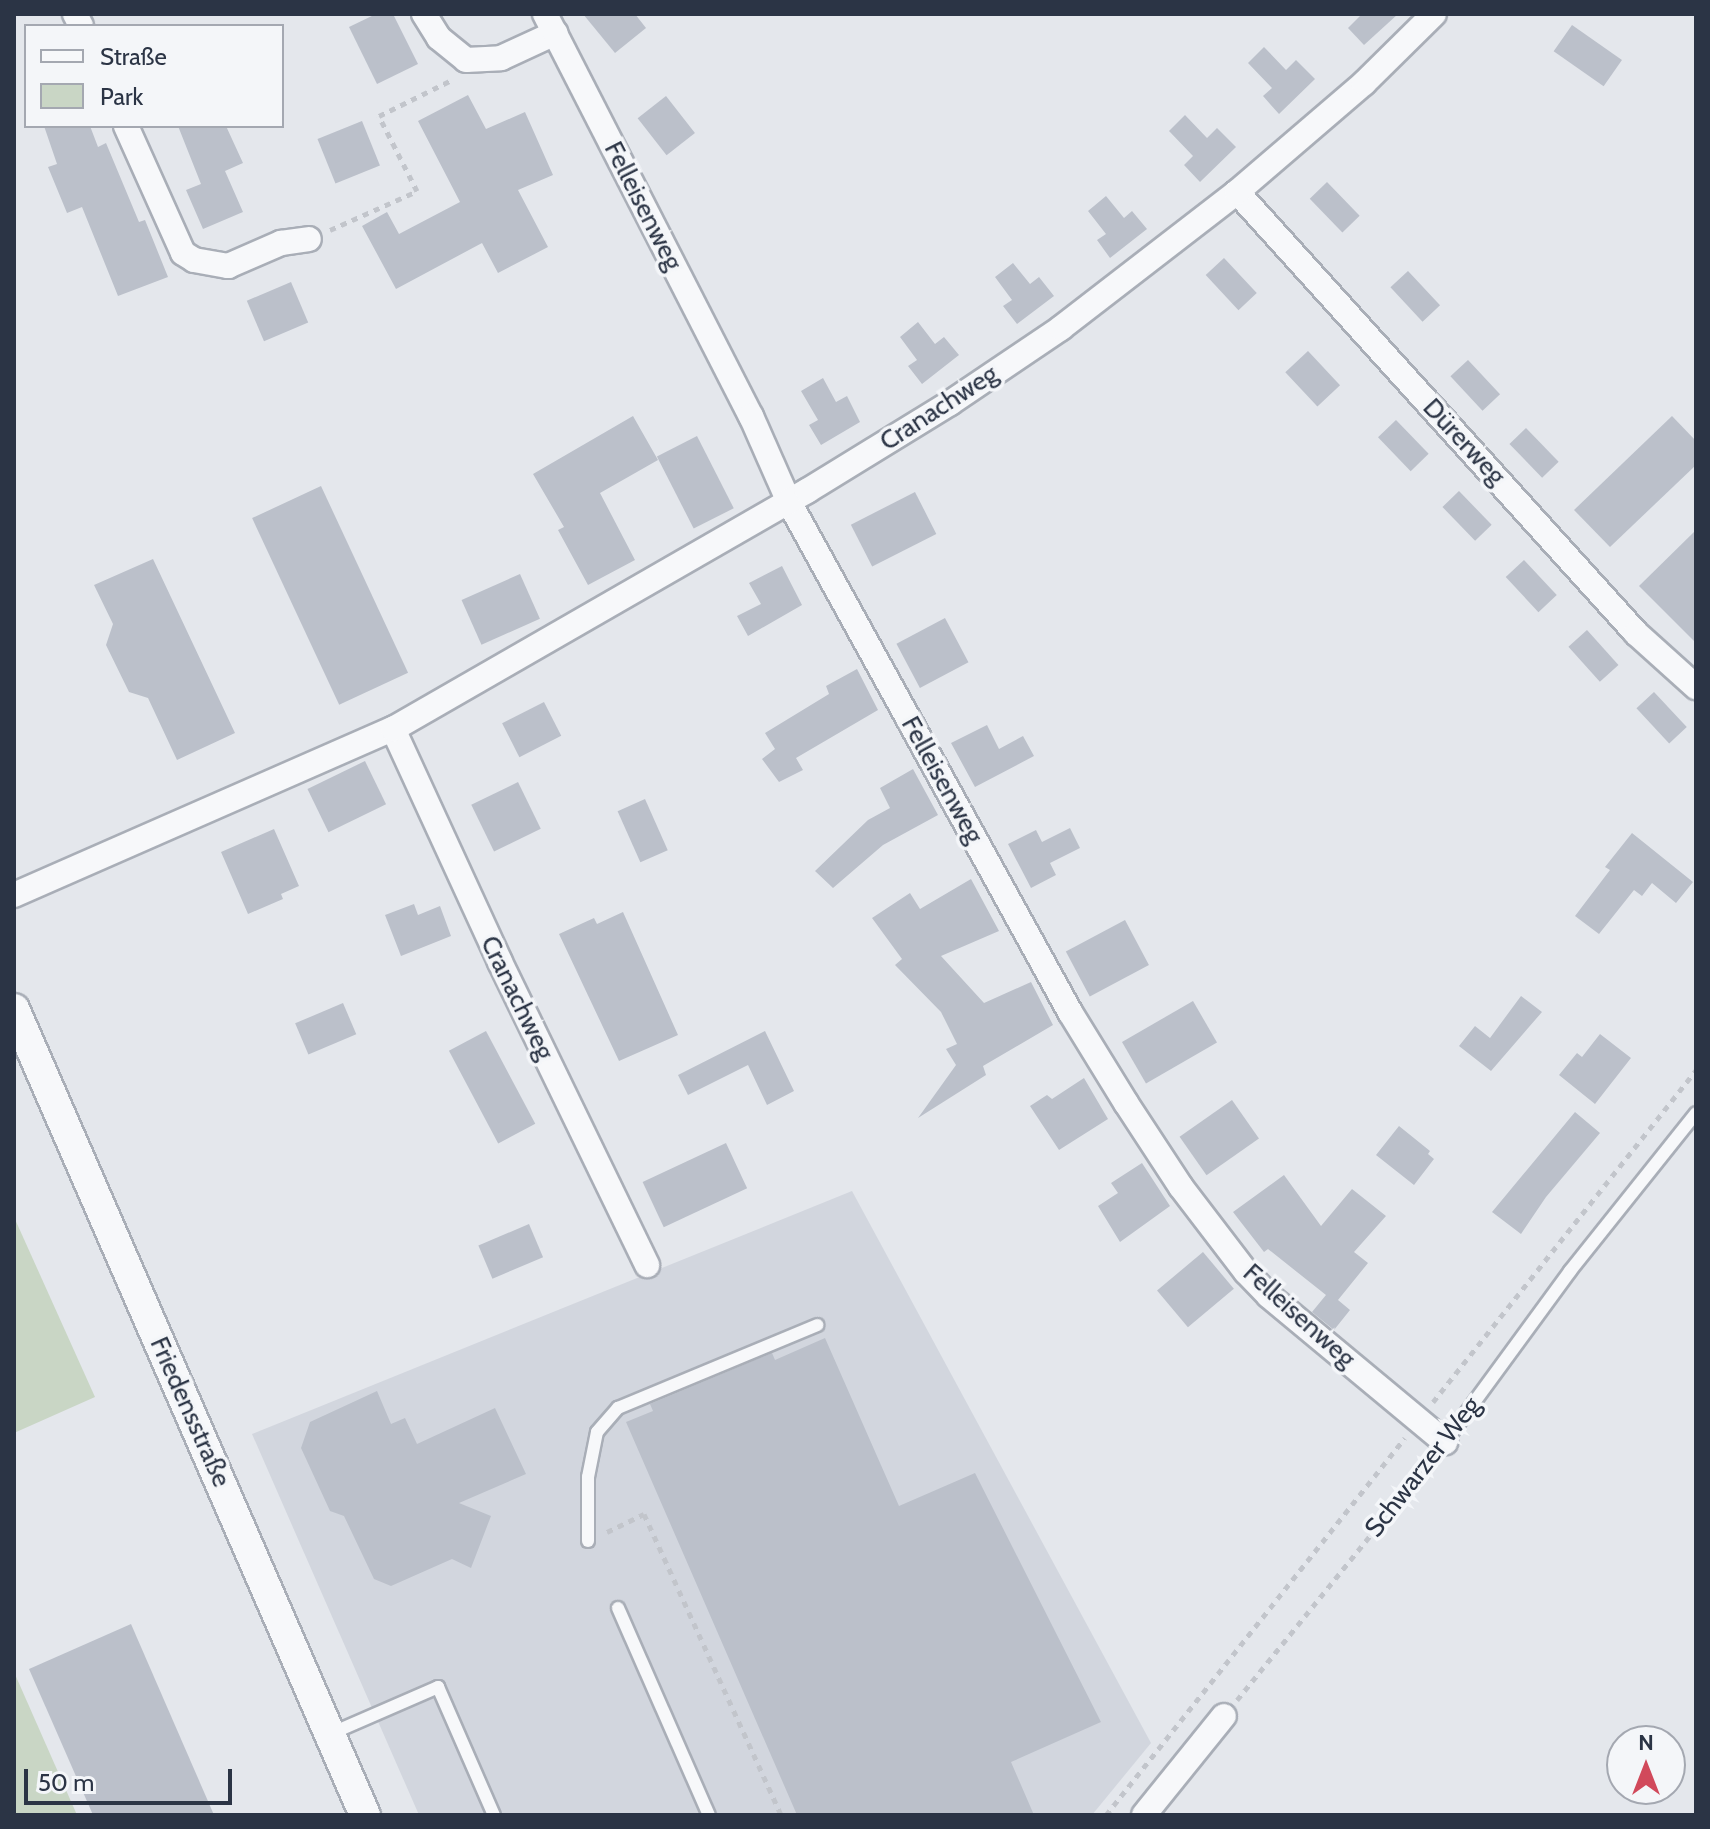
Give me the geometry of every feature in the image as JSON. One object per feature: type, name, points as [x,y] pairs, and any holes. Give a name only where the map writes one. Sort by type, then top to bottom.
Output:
[{"type":"street","points":[[424,14],[439,38],[466,60],[501,58],[550,24]]},
{"type":"street","name":"Cranachweg","points":[[14,895],[393,729],[789,502],[950,403],[1061,328],[1237,192],[1364,83],[1434,14]]},
{"type":"street","name":"Felleisenweg","points":[[550,24],[751,416],[789,502],[1070,1012],[1181,1187],[1269,1296],[1445,1442]]},
{"type":"street","points":[[127,128],[183,253],[194,260],[228,266],[281,243],[309,239]]},
{"type":"street","name":"Dürerweg","points":[[1237,192],[1636,633],[1696,687]]},
{"type":"street","name":"Cranachweg","points":[[393,729],[500,962],[647,1265]]},
{"type":"street","name":"Friedensstraße","points":[[14,1009],[365,1815]]},
{"type":"street","points":[[1144,1815],[1224,1716]]},
{"type":"lane","name":"Schwarzer Weg","points":[[1445,1442],[1570,1271],[1696,1113]]},
{"type":"lane","points":[[588,1541],[588,1477],[597,1432],[618,1408],[817,1325]]},
{"type":"lane","points":[[618,1608],[709,1815]]},
{"type":"lane","points":[[330,1734],[438,1687],[494,1815]]},
{"type":"path","points":[[309,239],[417,191],[379,116],[459,75],[466,60]]},
{"type":"path","name":"Schwarzer Weg","points":[[1224,1716],[1445,1442]]},
{"type":"path","points":[[588,1541],[644,1514],[781,1815]]},
{"type":"shaded area","points":[[852,1191],[1151,1743],[1092,1815],[419,1815],[252,1434]]},
{"type":"green space","points":[[14,1217],[95,1397],[14,1433]]},
{"type":"green space","points":[[14,1672],[77,1815],[14,1815]]},
{"type":"building","points":[[376,14],[393,14],[418,64],[377,84],[349,27]]},
{"type":"building","points":[[583,14],[635,14],[646,28],[615,53]]},
{"type":"building","points":[[1362,14],[1398,14],[1364,45],[1348,28]]},
{"type":"building","points":[[1572,25],[1622,60],[1604,86],[1554,51]]},
{"type":"building","points":[[1264,47],[1286,70],[1296,60],[1315,79],[1279,114],[1263,96],[1272,88],[1248,63]]},
{"type":"building","points":[[468,95],[486,129],[525,112],[553,175],[518,190],[548,247],[498,273],[482,243],[396,289],[362,226],[387,212],[399,234],[460,202],[418,121]]},
{"type":"building","points":[[666,96],[695,133],[667,155],[638,118]]},
{"type":"building","points":[[1185,115],[1207,138],[1217,128],[1236,147],[1200,182],[1184,165],[1193,156],[1169,131]]},
{"type":"building","points":[[362,121],[380,166],[335,183],[317,139]]},
{"type":"building","points":[[45,128],[91,128],[98,147],[106,143],[139,222],[145,220],[168,277],[118,296],[82,207],[67,213],[48,167],[57,164]]},
{"type":"building","points":[[179,128],[227,128],[243,163],[225,171],[243,212],[203,229],[186,190],[201,184]]},
{"type":"building","points":[[1327,182],[1360,216],[1342,232],[1310,199]]},
{"type":"building","points":[[1106,196],[1124,218],[1132,211],[1147,229],[1110,258],[1097,240],[1106,234],[1088,211]]},
{"type":"building","points":[[1224,258],[1257,293],[1238,310],[1206,275]]},
{"type":"building","points":[[1013,263],[1030,284],[1039,277],[1054,296],[1017,324],[1003,306],[1012,300],[995,277]]},
{"type":"building","points":[[1408,271],[1440,305],[1423,322],[1390,287]]},
{"type":"building","points":[[291,282],[308,323],[264,341],[247,301]]},
{"type":"building","points":[[918,322],[935,344],[944,337],[959,355],[922,384],[908,366],[917,360],[900,337]]},
{"type":"building","points":[[1308,351],[1340,385],[1317,407],[1285,372]]},
{"type":"building","points":[[1468,360],[1500,394],[1483,411],[1450,376]]},
{"type":"building","points":[[823,378],[836,402],[847,396],[860,422],[821,445],[809,425],[818,420],[801,391]]},
{"type":"building","points":[[633,416],[658,460],[600,493],[635,560],[588,585],[558,530],[564,527],[533,474]]},
{"type":"building","points":[[1672,416],[1696,441],[1696,465],[1610,547],[1574,510]]},
{"type":"building","points":[[1396,420],[1429,454],[1411,471],[1378,437]]},
{"type":"building","points":[[1526,428],[1559,462],[1542,478],[1509,444]]},
{"type":"building","points":[[697,436],[734,508],[694,529],[657,456]]},
{"type":"building","points":[[321,486],[408,673],[339,705],[252,518]]},
{"type":"building","points":[[1459,491],[1492,525],[1475,541],[1442,507]]},
{"type":"building","points":[[915,492],[936,534],[872,567],[851,525]]},
{"type":"building","points":[[1696,530],[1696,643],[1639,586]]},
{"type":"building","points":[[153,559],[235,733],[177,760],[148,698],[129,692],[106,645],[113,624],[94,585]]},
{"type":"building","points":[[1524,560],[1557,595],[1538,612],[1506,577]]},
{"type":"building","points":[[782,566],[802,605],[748,636],[737,616],[761,604],[749,583]]},
{"type":"building","points":[[520,574],[540,619],[481,645],[462,600]]},
{"type":"building","points":[[945,618],[968,662],[920,688],[896,644]]},
{"type":"building","points":[[1587,630],[1618,665],[1600,682],[1568,647]]},
{"type":"building","points":[[857,669],[878,710],[796,758],[803,770],[779,782],[762,759],[775,749],[765,733],[829,694],[826,686]]},
{"type":"building","points":[[1654,692],[1687,727],[1669,743],[1636,708]]},
{"type":"building","points":[[544,702],[561,736],[519,757],[502,723]]},
{"type":"building","points":[[987,725],[999,749],[1023,736],[1034,756],[975,787],[951,743]]},
{"type":"building","points":[[365,761],[386,804],[329,832],[307,789]]},
{"type":"building","points":[[913,769],[938,815],[883,845],[833,888],[815,871],[868,820],[890,808],[880,788]]},
{"type":"building","points":[[518,782],[541,829],[494,852],[471,805]]},
{"type":"building","points":[[645,799],[668,850],[640,862],[618,811]]},
{"type":"building","points":[[1070,828],[1080,848],[1050,863],[1056,875],[1031,888],[1008,844],[1036,830],[1042,842]]},
{"type":"building","points":[[274,829],[299,886],[281,894],[283,899],[248,914],[221,852]]},
{"type":"building","points":[[1632,833],[1693,882],[1676,903],[1652,883],[1642,896],[1634,890],[1599,934],[1575,916],[1610,870],[1605,867]]},
{"type":"building","points":[[971,879],[999,931],[941,956],[984,1003],[1031,982],[1053,1025],[983,1066],[986,1075],[918,1118],[956,1065],[946,1049],[957,1044],[941,1012],[895,965],[902,959],[872,918],[910,893],[920,909]]},
{"type":"building","points":[[414,904],[418,915],[440,906],[451,936],[401,956],[385,915]]},
{"type":"building","points":[[623,912],[678,1035],[619,1061],[559,934],[594,918],[597,924]]},
{"type":"building","points":[[1125,920],[1149,965],[1090,996],[1066,951]]},
{"type":"building","points":[[1521,996],[1542,1012],[1491,1071],[1459,1046],[1475,1026],[1490,1038]]},
{"type":"building","points":[[1193,1001],[1217,1043],[1146,1084],[1122,1042]]},
{"type":"building","points":[[343,1003],[356,1034],[308,1055],[295,1023]]},
{"type":"building","points":[[486,1031],[535,1124],[498,1143],[449,1051]]},
{"type":"building","points":[[765,1031],[794,1091],[767,1105],[748,1065],[688,1095],[678,1075]]},
{"type":"building","points":[[1600,1034],[1631,1058],[1595,1104],[1559,1075],[1577,1053],[1582,1057]]},
{"type":"building","points":[[1084,1078],[1108,1119],[1059,1150],[1030,1106],[1047,1095],[1052,1099]]},
{"type":"building","points":[[1232,1100],[1259,1139],[1207,1175],[1180,1137]]},
{"type":"building","points":[[1575,1112],[1600,1133],[1546,1197],[1521,1234],[1492,1212]]},
{"type":"building","points":[[1399,1126],[1430,1151],[1428,1154],[1434,1159],[1414,1185],[1376,1155]]},
{"type":"building","points":[[726,1143],[747,1188],[664,1227],[643,1182]]},
{"type":"building","points":[[1142,1163],[1170,1206],[1120,1242],[1098,1206],[1118,1193],[1111,1183]]},
{"type":"building","points":[[1284,1175],[1321,1226],[1352,1189],[1386,1216],[1354,1252],[1368,1263],[1338,1300],[1350,1310],[1334,1330],[1312,1312],[1326,1295],[1268,1249],[1264,1252],[1233,1212]]},
{"type":"building","points":[[529,1224],[543,1257],[492,1279],[478,1245]]},
{"type":"building","points":[[1203,1252],[1234,1289],[1188,1327],[1157,1291]]},
{"type":"building","points":[[825,1338],[899,1506],[975,1473],[1101,1722],[1011,1762],[1034,1815],[797,1815],[626,1422],[653,1411],[650,1404],[772,1353],[775,1360]]},
{"type":"building","points":[[377,1391],[391,1424],[405,1418],[417,1444],[495,1408],[526,1474],[459,1503],[491,1516],[471,1568],[452,1559],[391,1586],[374,1579],[344,1516],[330,1511],[301,1448],[310,1422]]},
{"type":"building","points":[[131,1624],[214,1815],[93,1815],[29,1669]]}]
